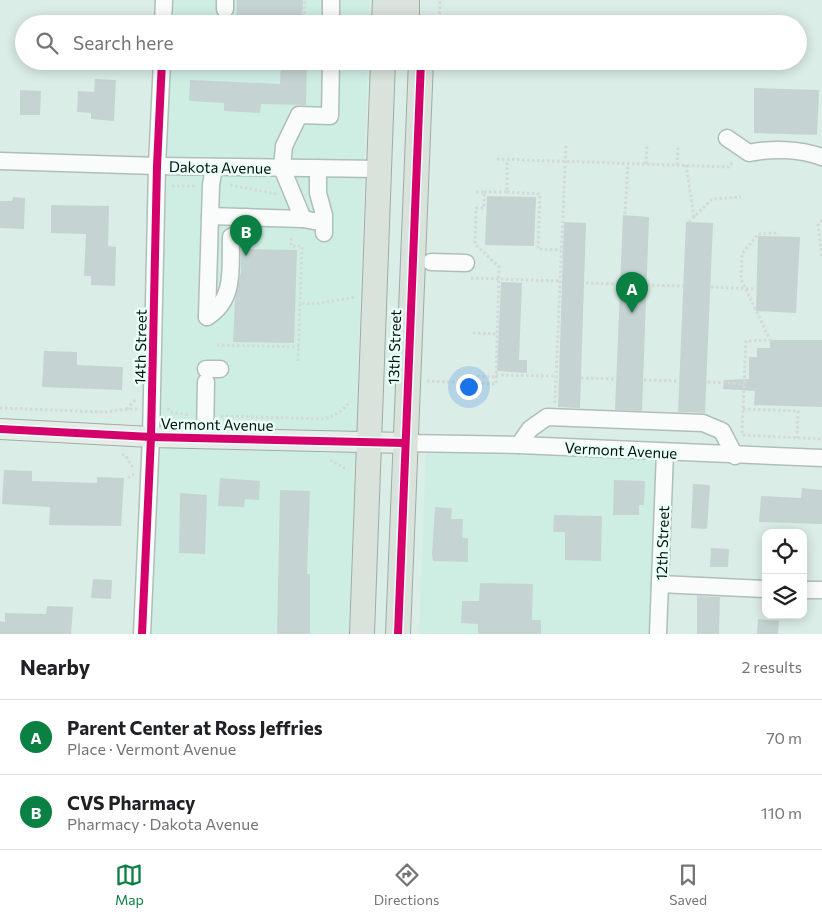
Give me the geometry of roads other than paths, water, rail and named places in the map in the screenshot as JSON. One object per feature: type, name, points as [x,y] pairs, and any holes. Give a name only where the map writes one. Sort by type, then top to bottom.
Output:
[{"type":"highway","points":[[384,15],[385,0]]},
{"type":"highway","points":[[407,0],[407,15]]},
{"type":"highway","points":[[422,15],[423,0]]},
{"type":"highway","name":"13th Street","points":[[362,634],[383,70]]},
{"type":"highway","name":"13th Street","points":[[398,634],[412,239],[421,70]]},
{"type":"highway","points":[[380,116],[395,157],[402,165],[415,171]]},
{"type":"highway","points":[[380,169],[398,194],[412,239]]},
{"type":"main road","name":"Vermont Avenue","points":[[0,429],[151,437],[404,443]]},
{"type":"street","points":[[163,15],[164,0]]},
{"type":"street","points":[[331,0],[331,15]]},
{"type":"street","name":"14th Street","points":[[142,634],[151,437],[157,166],[162,70]]},
{"type":"street","points":[[315,225],[291,194],[282,168],[284,146],[299,116],[330,116],[331,70]]},
{"type":"street","points":[[727,138],[750,153],[773,150],[810,153],[822,156]]},
{"type":"street","name":"Dakota Avenue","points":[[0,161],[157,166],[380,169]]},
{"type":"street","points":[[214,167],[211,185],[207,317],[219,309],[229,286],[223,280],[219,270],[221,245],[238,234],[244,227],[246,217]]},
{"type":"street","points":[[315,225],[324,215],[318,193],[318,168]]},
{"type":"street","points":[[210,216],[246,217],[315,225]]},
{"type":"street","points":[[431,262],[466,270]]},
{"type":"street","points":[[204,438],[211,373]]},
{"type":"street","points":[[519,445],[530,429],[546,417],[703,422],[722,431],[735,456]]},
{"type":"street","name":"Vermont Avenue","points":[[404,443],[519,445],[735,456],[822,458]]},
{"type":"street","name":"12th Street","points":[[658,634],[665,452]]},
{"type":"street","points":[[660,584],[762,589]]},
{"type":"street","points":[[807,590],[822,590]]},
{"type":"place","name":"CVS Pharmacy","points":[[246,256]]},
{"type":"place","name":"Parent Center at Ross Jeffries","points":[[632,313]]}]
